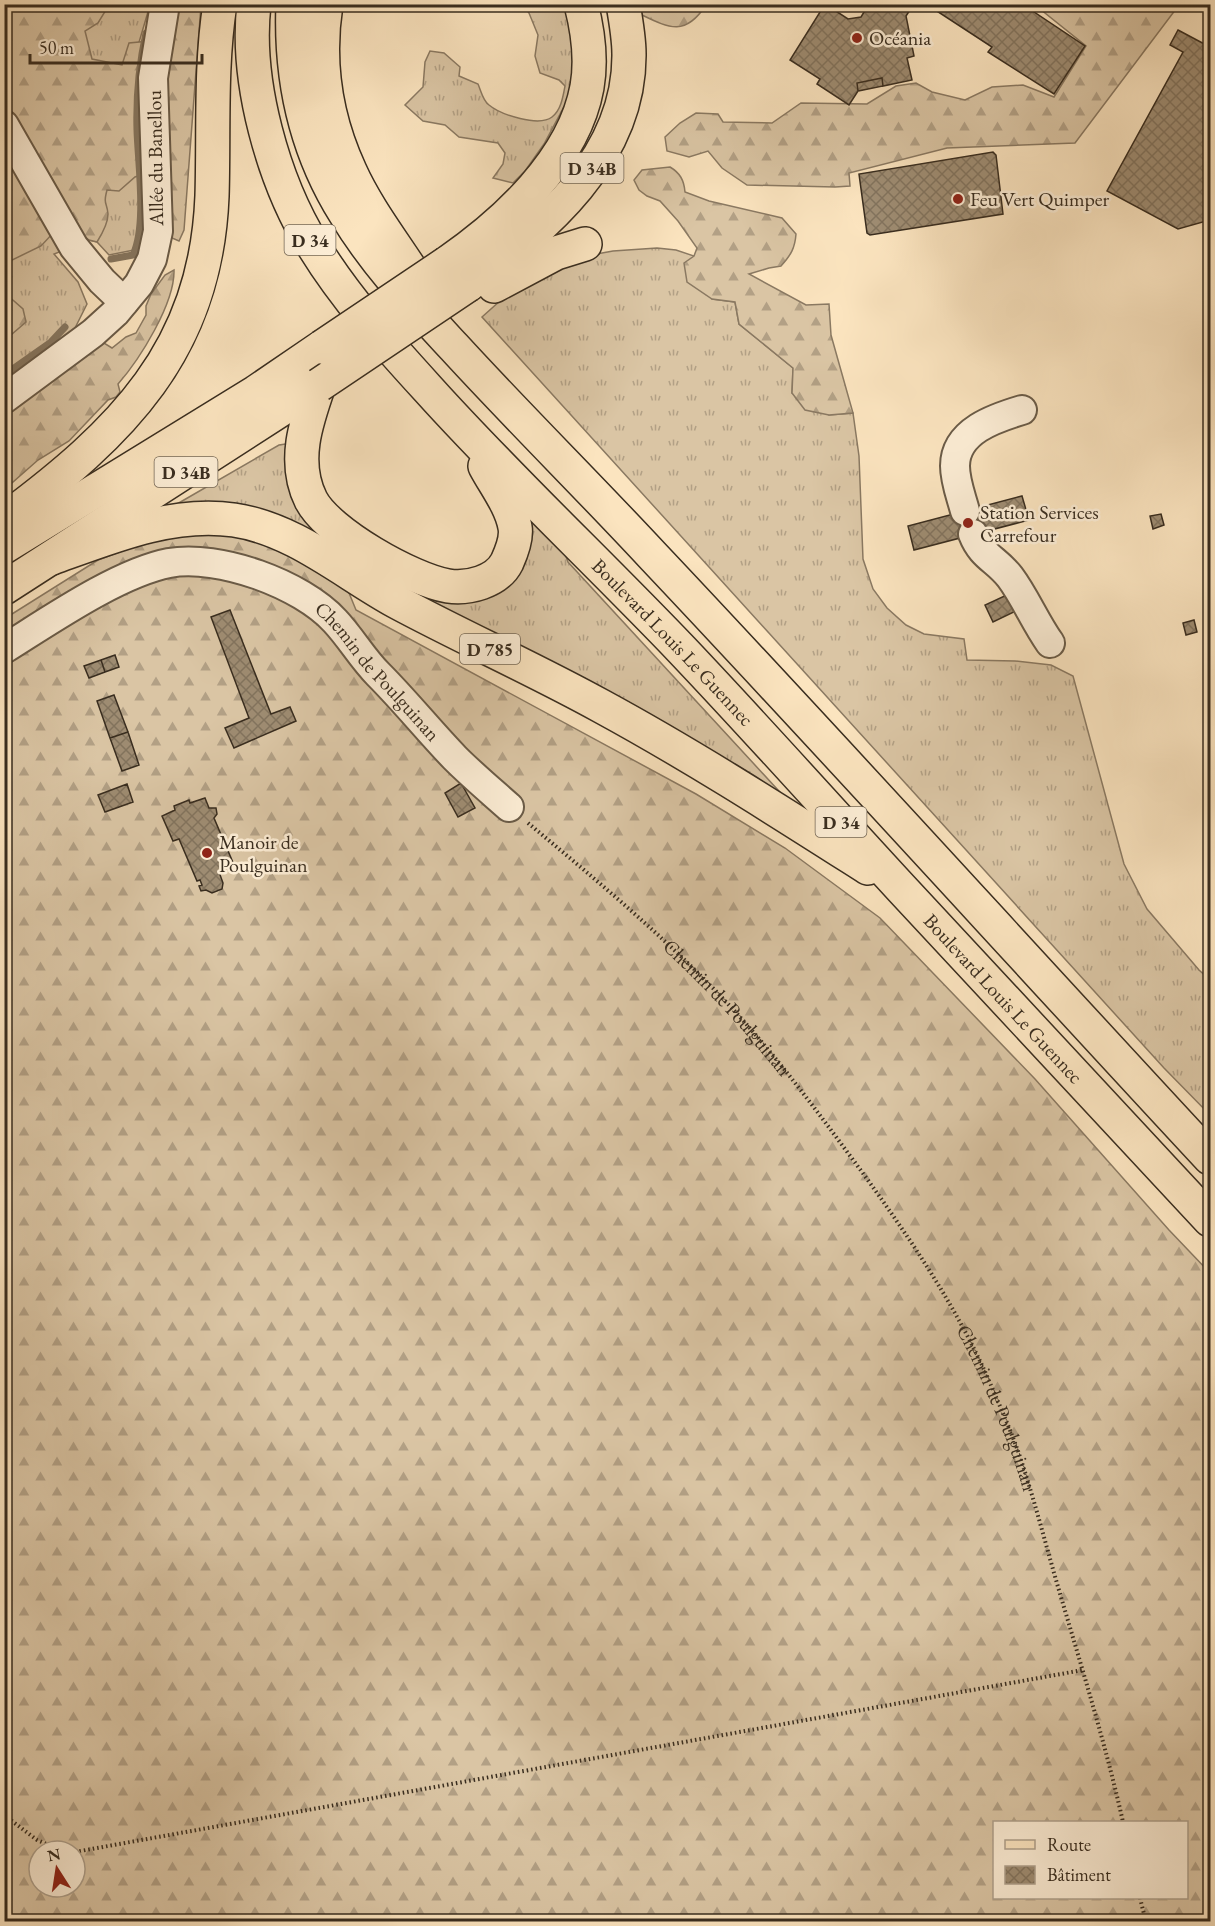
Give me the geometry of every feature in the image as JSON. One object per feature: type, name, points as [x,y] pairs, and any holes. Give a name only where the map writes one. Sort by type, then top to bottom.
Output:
[{"type":"main road","points":[[4,520],[79,462],[125,416],[159,372],[184,326],[197,289],[212,198],[214,86],[220,4]]},
{"type":"main road","name":"Boulevard Louis Le Guennec","points":[[254,4],[253,56],[256,88],[263,121],[278,171],[311,242],[335,280],[381,338],[465,430],[682,651],[1210,1220]]},
{"type":"main road","name":"D 34","points":[[293,4],[292,36],[295,81],[311,145],[321,171],[345,214],[383,268],[474,370],[787,697],[1210,1158]]},
{"type":"main road","points":[[326,4],[321,53],[323,79],[331,116],[349,170],[474,370]]},
{"type":"main road","points":[[464,281],[472,246],[519,204],[552,164],[570,135],[582,109],[588,77],[589,47],[581,4]]},
{"type":"main road","name":"D 34B","points":[[52,558],[407,328],[464,281],[523,243],[546,222],[582,182],[606,147],[620,111],[628,74],[629,54],[623,4]]},
{"type":"main road","points":[[4,547],[256,392],[322,347],[464,281],[585,244]]},
{"type":"main road","points":[[319,385],[302,441],[304,477],[311,500],[326,519],[378,556],[404,570],[447,586],[464,587],[488,580],[504,568],[516,537],[515,525],[508,507],[465,430]]},
{"type":"main road","name":"D 785","points":[[4,588],[52,558],[111,536],[187,519],[232,519],[275,530],[396,601],[599,705],[664,741],[902,889]]},
{"type":"main road","points":[[1125,1066],[1210,1129]]},
{"type":"street","name":"Allée du Banellou","points":[[124,302],[146,273],[157,243],[153,78],[165,4]]},
{"type":"street","points":[[4,126],[74,247],[102,281],[124,302],[93,333],[4,399]]},
{"type":"street","points":[[1022,410],[988,422],[968,436],[961,446],[955,466],[969,522],[982,552],[1008,574],[1017,586],[1050,643]]},
{"type":"street","name":"Chemin de Poulguinan","points":[[4,650],[76,605],[140,572],[186,561],[211,562],[236,568],[260,576],[308,599],[334,620],[364,660],[456,758],[509,807]]},
{"type":"path","name":"Chemin de Poulguinan","points":[[509,807],[654,933],[740,1018],[792,1078],[922,1257],[986,1374],[1018,1452],[1094,1705],[1123,1821]]},
{"type":"path","points":[[87,1850],[1083,1670]]},
{"type":"path","points":[[4,1815],[36,1839]]},
{"type":"path","points":[[1140,1899],[1146,1922]]},
{"type":"green space","points":[[5,5],[150,5],[137,49],[147,235],[134,250],[109,255],[97,242],[89,240],[54,254],[78,282],[87,304],[74,330],[5,384]]},
{"type":"green space","points":[[9,5],[109,5],[98,23],[85,31],[92,59],[122,65],[129,43],[170,39],[176,5],[201,5],[184,230],[179,241],[172,238],[166,223],[166,166],[135,177],[119,191],[107,190],[105,201],[108,218],[97,242],[89,240],[70,225],[54,232],[41,246],[12,260],[5,272],[6,294],[23,309],[26,322],[5,340],[4,19]]},
{"type":"green space","points":[[523,5],[571,5],[574,88],[544,144],[525,171],[513,183],[493,178],[503,164],[505,153],[498,143],[459,137],[445,125],[423,121],[405,105],[423,87],[425,62],[430,51],[444,53],[460,67],[459,76],[478,84],[485,101],[495,109],[511,116],[530,120],[546,120],[552,117],[560,107],[565,86],[559,80],[540,73],[535,56],[538,35]]},
{"type":"green space","points":[[637,5],[706,5],[691,22],[676,27],[640,14]]},
{"type":"green space","points":[[1035,5],[1179,5],[1075,143],[947,148],[849,173],[850,186],[835,187],[747,185],[722,168],[708,151],[689,157],[667,151],[665,137],[680,123],[696,113],[718,114],[723,122],[772,123],[801,103],[867,104],[896,86],[916,83],[932,92],[965,100],[992,87],[1023,85],[1054,97],[1086,46]]},
{"type":"green space","points":[[670,167],[681,177],[685,192],[709,201],[782,218],[796,234],[792,251],[781,266],[749,274],[806,305],[829,304],[831,335],[853,413],[829,415],[805,410],[792,393],[793,368],[739,324],[735,302],[712,299],[687,282],[684,263],[694,256],[697,248],[660,201],[639,190],[634,180],[642,170]]},
{"type":"green space","points":[[657,248],[676,250],[694,256],[712,299],[735,302],[739,324],[793,368],[792,393],[829,415],[853,413],[859,456],[863,559],[873,589],[887,608],[906,625],[924,634],[964,639],[967,660],[1015,661],[1051,665],[1073,676],[1124,864],[1147,909],[1210,980],[1210,1115],[1164,1068],[482,317],[519,284],[591,255]]},
{"type":"green space","points":[[174,270],[173,283],[163,314],[146,346],[118,384],[120,392],[116,397],[108,400],[69,441],[38,460],[5,489],[4,384],[98,344],[104,343],[112,348],[126,337],[136,333],[146,315],[146,306],[151,294],[165,275]]},
{"type":"green space","points":[[292,443],[304,505],[462,598],[522,521],[532,516],[562,545],[568,562],[801,815],[602,700],[178,511],[177,504],[279,445]]},
{"type":"green space","points":[[217,529],[260,539],[347,588],[356,610],[696,794],[785,848],[880,918],[1035,1079],[1210,1273],[1210,1921],[5,1921],[4,619],[98,560],[173,532]]},
{"type":"building","name":"Océania","points":[[825,4],[848,19],[861,17],[869,4],[914,4],[906,16],[914,56],[907,58],[912,80],[883,86],[882,78],[857,83],[858,91],[849,105],[817,84],[820,79],[790,60]]},
{"type":"building","name":"Océania","points":[[926,4],[1022,4],[1085,46],[1054,94],[988,52],[992,47]]},
{"type":"building","points":[[1178,30],[1210,47],[1210,220],[1178,229],[1107,191],[1183,52],[1170,45]]},
{"type":"building","points":[[882,78],[883,86],[858,91],[857,83]]},
{"type":"building","points":[[993,152],[996,155],[1003,214],[870,235],[867,233],[859,174]]},
{"type":"building","name":"Station Services Carrefour","points":[[1022,496],[1029,520],[914,550],[908,526]]},
{"type":"building","points":[[1161,514],[1164,525],[1153,529],[1150,516]]},
{"type":"building","points":[[1011,593],[1018,610],[993,622],[985,605]]},
{"type":"building","points":[[230,610],[271,714],[290,707],[296,721],[234,748],[225,728],[249,718],[211,617]]},
{"type":"building","points":[[1194,620],[1197,632],[1186,635],[1183,623]]},
{"type":"building","points":[[115,655],[119,667],[105,672],[101,660]]},
{"type":"building","points":[[101,660],[105,672],[89,678],[84,666]]},
{"type":"building","points":[[114,695],[128,732],[110,738],[97,701]]},
{"type":"building","points":[[128,732],[139,765],[122,771],[110,738]]},
{"type":"building","points":[[461,783],[475,808],[458,817],[445,793]]},
{"type":"building","points":[[127,784],[133,802],[105,812],[98,795]]},
{"type":"building","name":"Manoir de Poulguinan","points":[[205,798],[209,808],[216,808],[217,814],[214,818],[234,865],[219,872],[223,883],[222,889],[212,893],[206,890],[201,891],[200,880],[197,881],[179,839],[173,841],[162,816],[175,810],[174,806],[189,800],[190,803]]},
{"type":"waterway","points":[[111,259],[133,255],[140,228],[141,194],[137,105],[146,33]]},
{"type":"waterway","points":[[4,375],[51,342],[65,327]]},
{"type":"place","name":"Océania","points":[[857,38]]},
{"type":"place","name":"Feu Vert Quimper","points":[[958,199]]},
{"type":"place","name":"Station Services Carrefour","points":[[968,523]]},
{"type":"place","name":"Manoir de Poulguinan","points":[[207,853]]}]
